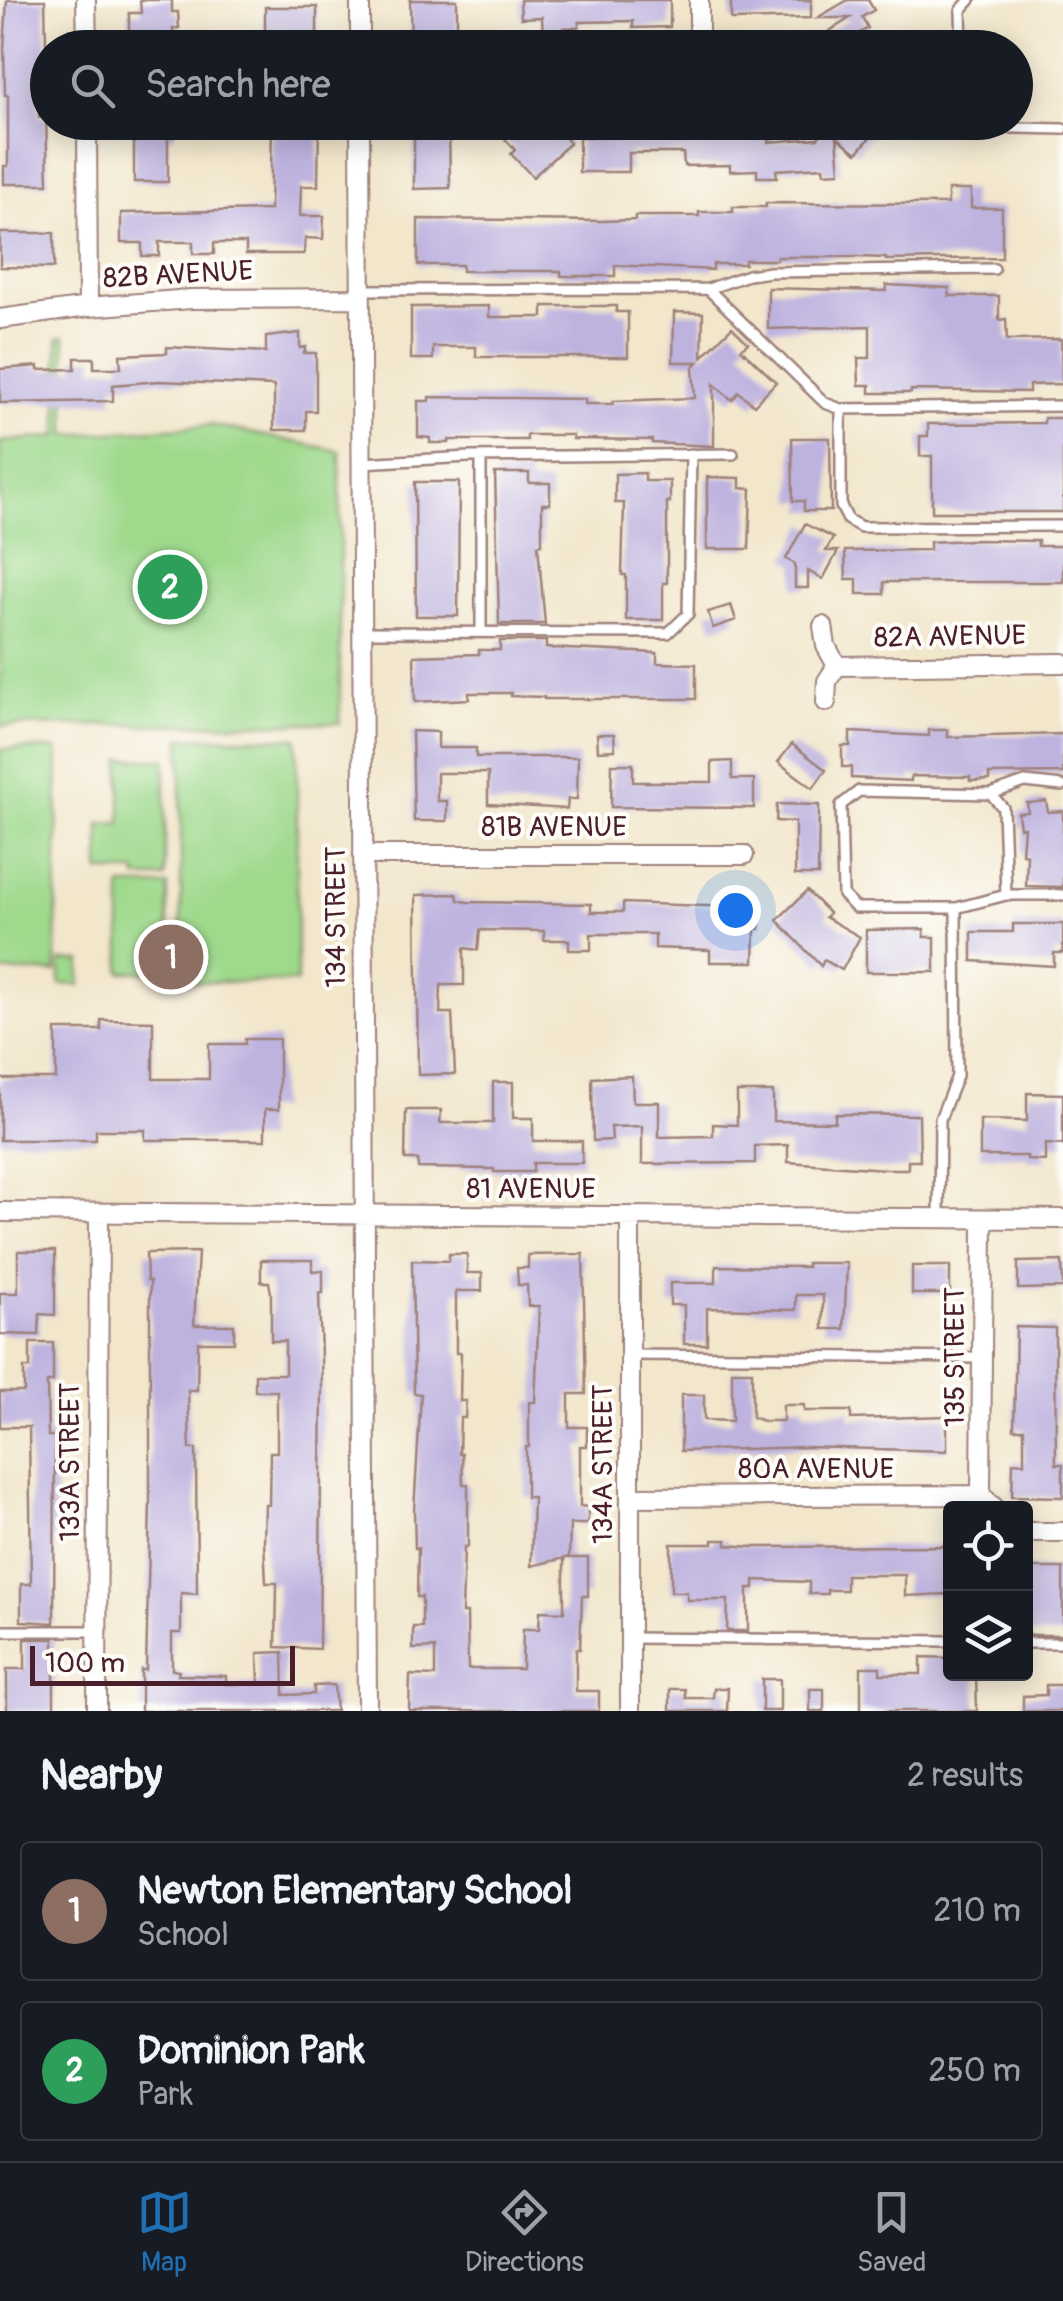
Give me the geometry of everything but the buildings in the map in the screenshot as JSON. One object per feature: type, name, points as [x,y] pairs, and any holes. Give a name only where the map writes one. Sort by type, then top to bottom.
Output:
[{"type":"street","points":[[86,0],[86,30]]},
{"type":"street","points":[[360,0],[360,30]]},
{"type":"street","points":[[698,0],[699,30]]},
{"type":"street","points":[[87,140],[88,307]]},
{"type":"street","name":"134 STREET","points":[[360,140],[367,1711]]},
{"type":"street","name":"82B AVENUE","points":[[0,319],[190,299],[359,294]]},
{"type":"street","name":"82A AVENUE","points":[[823,626],[826,646],[837,666]]},
{"type":"street","name":"82A AVENUE","points":[[837,666],[1063,663]]},
{"type":"street","name":"82A AVENUE","points":[[826,702],[827,681],[837,666]]},
{"type":"street","name":"81B AVENUE","points":[[364,855],[744,855]]},
{"type":"street","name":"81 AVENUE","points":[[0,1212],[1063,1219]]},
{"type":"street","name":"133A STREET","points":[[96,1711],[99,1213]]},
{"type":"street","name":"134A STREET","points":[[630,1217],[630,1711]]},
{"type":"street","name":"135 STREET","points":[[981,1495],[982,1219]]},
{"type":"street","points":[[981,1495],[988,1501]]},
{"type":"street","name":"80A AVENUE","points":[[631,1498],[981,1495]]},
{"type":"street","points":[[1033,1532],[1063,1532]]},
{"type":"lane","points":[[962,30],[961,10],[970,0]]},
{"type":"lane","points":[[1033,128],[1063,129]]},
{"type":"lane","points":[[359,294],[708,289],[770,272],[994,269]]},
{"type":"lane","points":[[708,289],[825,403],[841,409],[1063,406]]},
{"type":"lane","points":[[841,409],[841,506],[848,520],[861,526],[1063,526]]},
{"type":"lane","points":[[362,632],[668,633],[688,614],[691,454]]},
{"type":"lane","points":[[360,462],[734,454]]},
{"type":"lane","points":[[480,631],[482,457]]},
{"type":"lane","points":[[1062,786],[1025,782],[991,794],[859,791],[841,806],[844,895],[856,908],[956,908],[1006,895],[1063,895]]},
{"type":"lane","points":[[991,794],[1003,808],[1006,895]]},
{"type":"lane","points":[[939,1218],[940,1118],[958,1076],[956,908]]},
{"type":"lane","points":[[630,1354],[984,1358]]},
{"type":"lane","points":[[0,1631],[96,1631]]},
{"type":"lane","points":[[630,1638],[943,1641]]},
{"type":"lane","points":[[1033,1643],[1063,1643]]},
{"type":"green space","points":[[65,337],[66,435],[211,425],[340,451],[340,723],[0,726],[0,442],[58,436],[58,338]]},
{"type":"green space","points":[[181,738],[297,738],[297,982],[181,982]]},
{"type":"green space","points":[[0,749],[58,749],[56,972],[0,972]]},
{"type":"green space","points":[[121,759],[165,759],[165,878],[137,878],[137,872],[100,872],[100,824],[121,823]]},
{"type":"green space","points":[[121,886],[168,886],[168,972],[121,972]]},
{"type":"green space","points":[[60,961],[81,961],[80,985],[60,984]]},
{"type":"place","name":"Dominion Park","points":[[170,587]]},
{"type":"place","name":"Newton Elementary School","points":[[171,957]]}]
